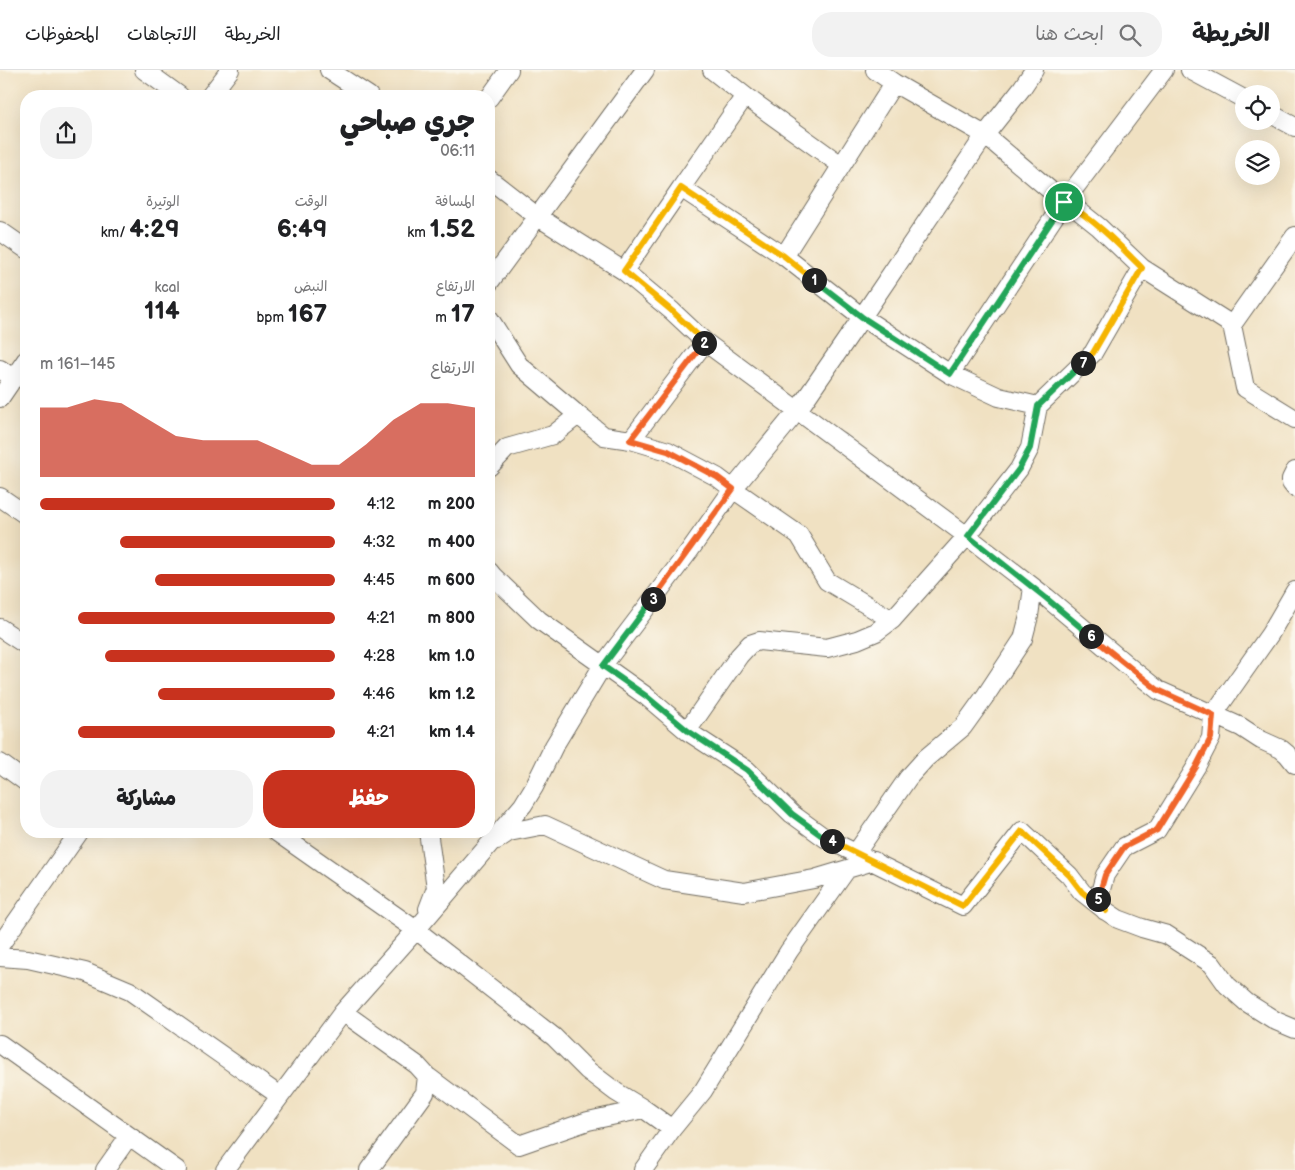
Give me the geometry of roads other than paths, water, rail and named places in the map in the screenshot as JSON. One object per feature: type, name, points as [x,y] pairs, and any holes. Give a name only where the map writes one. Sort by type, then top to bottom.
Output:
[{"type":"street","points":[[144,70],[172,90]]},
{"type":"street","points":[[215,90],[230,70]]},
{"type":"street","points":[[329,70],[357,90]]},
{"type":"street","points":[[494,90],[508,70]]},
{"type":"street","points":[[495,275],[645,70]]},
{"type":"street","points":[[712,70],[841,165]]},
{"type":"street","points":[[875,70],[894,83],[985,135],[1064,202],[1079,210],[1142,268],[1232,325],[1245,388],[1295,419]]},
{"type":"street","points":[[495,837],[523,805],[554,746],[603,666],[733,489],[798,410],[985,135],[1034,70]]},
{"type":"street","points":[[950,374],[1064,202],[1164,70]]},
{"type":"street","points":[[1190,70],[1235,94]]},
{"type":"street","points":[[784,256],[894,83]]},
{"type":"street","points":[[624,271],[745,96]]},
{"type":"street","points":[[1280,119],[1295,127]]},
{"type":"street","points":[[495,184],[538,217],[624,271],[672,311],[705,342],[968,536],[1158,690],[1241,727],[1261,740],[1281,749],[1288,754],[1295,764]]},
{"type":"street","points":[[681,188],[784,256],[862,317],[950,374],[999,396],[1038,406]]},
{"type":"street","points":[[0,231],[20,245]]},
{"type":"street","points":[[1232,325],[1295,236]]},
{"type":"street","points":[[688,731],[739,656],[750,644],[759,641],[826,648],[857,640],[876,632],[892,620],[968,536],[1019,469],[1030,448],[1038,406],[1093,353],[1142,268]]},
{"type":"street","points":[[495,327],[519,365],[604,436],[630,440],[668,451],[717,477],[799,535],[827,581],[892,620]]},
{"type":"street","points":[[630,440],[705,342]]},
{"type":"street","points":[[0,398],[7,374],[20,364]]},
{"type":"street","points":[[495,461],[507,448],[553,435],[578,415]]},
{"type":"street","points":[[1295,472],[1291,479],[1291,484],[1295,488]]},
{"type":"street","points":[[0,497],[20,509]]},
{"type":"street","points":[[495,578],[539,620],[646,696],[688,731],[747,770],[792,814],[825,838],[963,906],[1022,831],[1069,875],[1082,892],[1106,911],[1126,922],[1167,935],[1212,964],[1227,985],[1246,1002],[1276,1021],[1295,1029]]},
{"type":"street","points":[[856,853],[908,778],[926,758],[963,727],[986,695],[1022,640],[1028,622],[1033,587]]},
{"type":"street","points":[[1106,911],[1098,900],[1105,875],[1124,847],[1157,830],[1196,767],[1211,738],[1213,715],[1270,634],[1295,591]]},
{"type":"street","points":[[0,628],[20,641]]},
{"type":"street","points":[[0,763],[20,778]]},
{"type":"street","points":[[488,845],[509,832],[545,825],[664,880],[744,892],[814,879],[874,861]]},
{"type":"street","points":[[0,945],[75,838]]},
{"type":"street","points":[[287,838],[420,925],[554,1037],[587,1070],[616,1092],[672,1129]]},
{"type":"street","points":[[420,925],[436,888],[429,838]]},
{"type":"street","points":[[225,1170],[343,1012],[494,838]]},
{"type":"street","points":[[643,1170],[703,1090],[790,951],[847,869]]},
{"type":"street","points":[[0,957],[28,959],[85,972],[130,991],[280,1096]]},
{"type":"street","points":[[343,1012],[417,1065],[427,1076],[519,1145],[588,1121],[644,1109]]},
{"type":"street","points":[[0,1044],[177,1170]]},
{"type":"street","points":[[369,1170],[425,1093],[427,1076]]},
{"type":"street","points":[[105,1170],[129,1136]]}]
